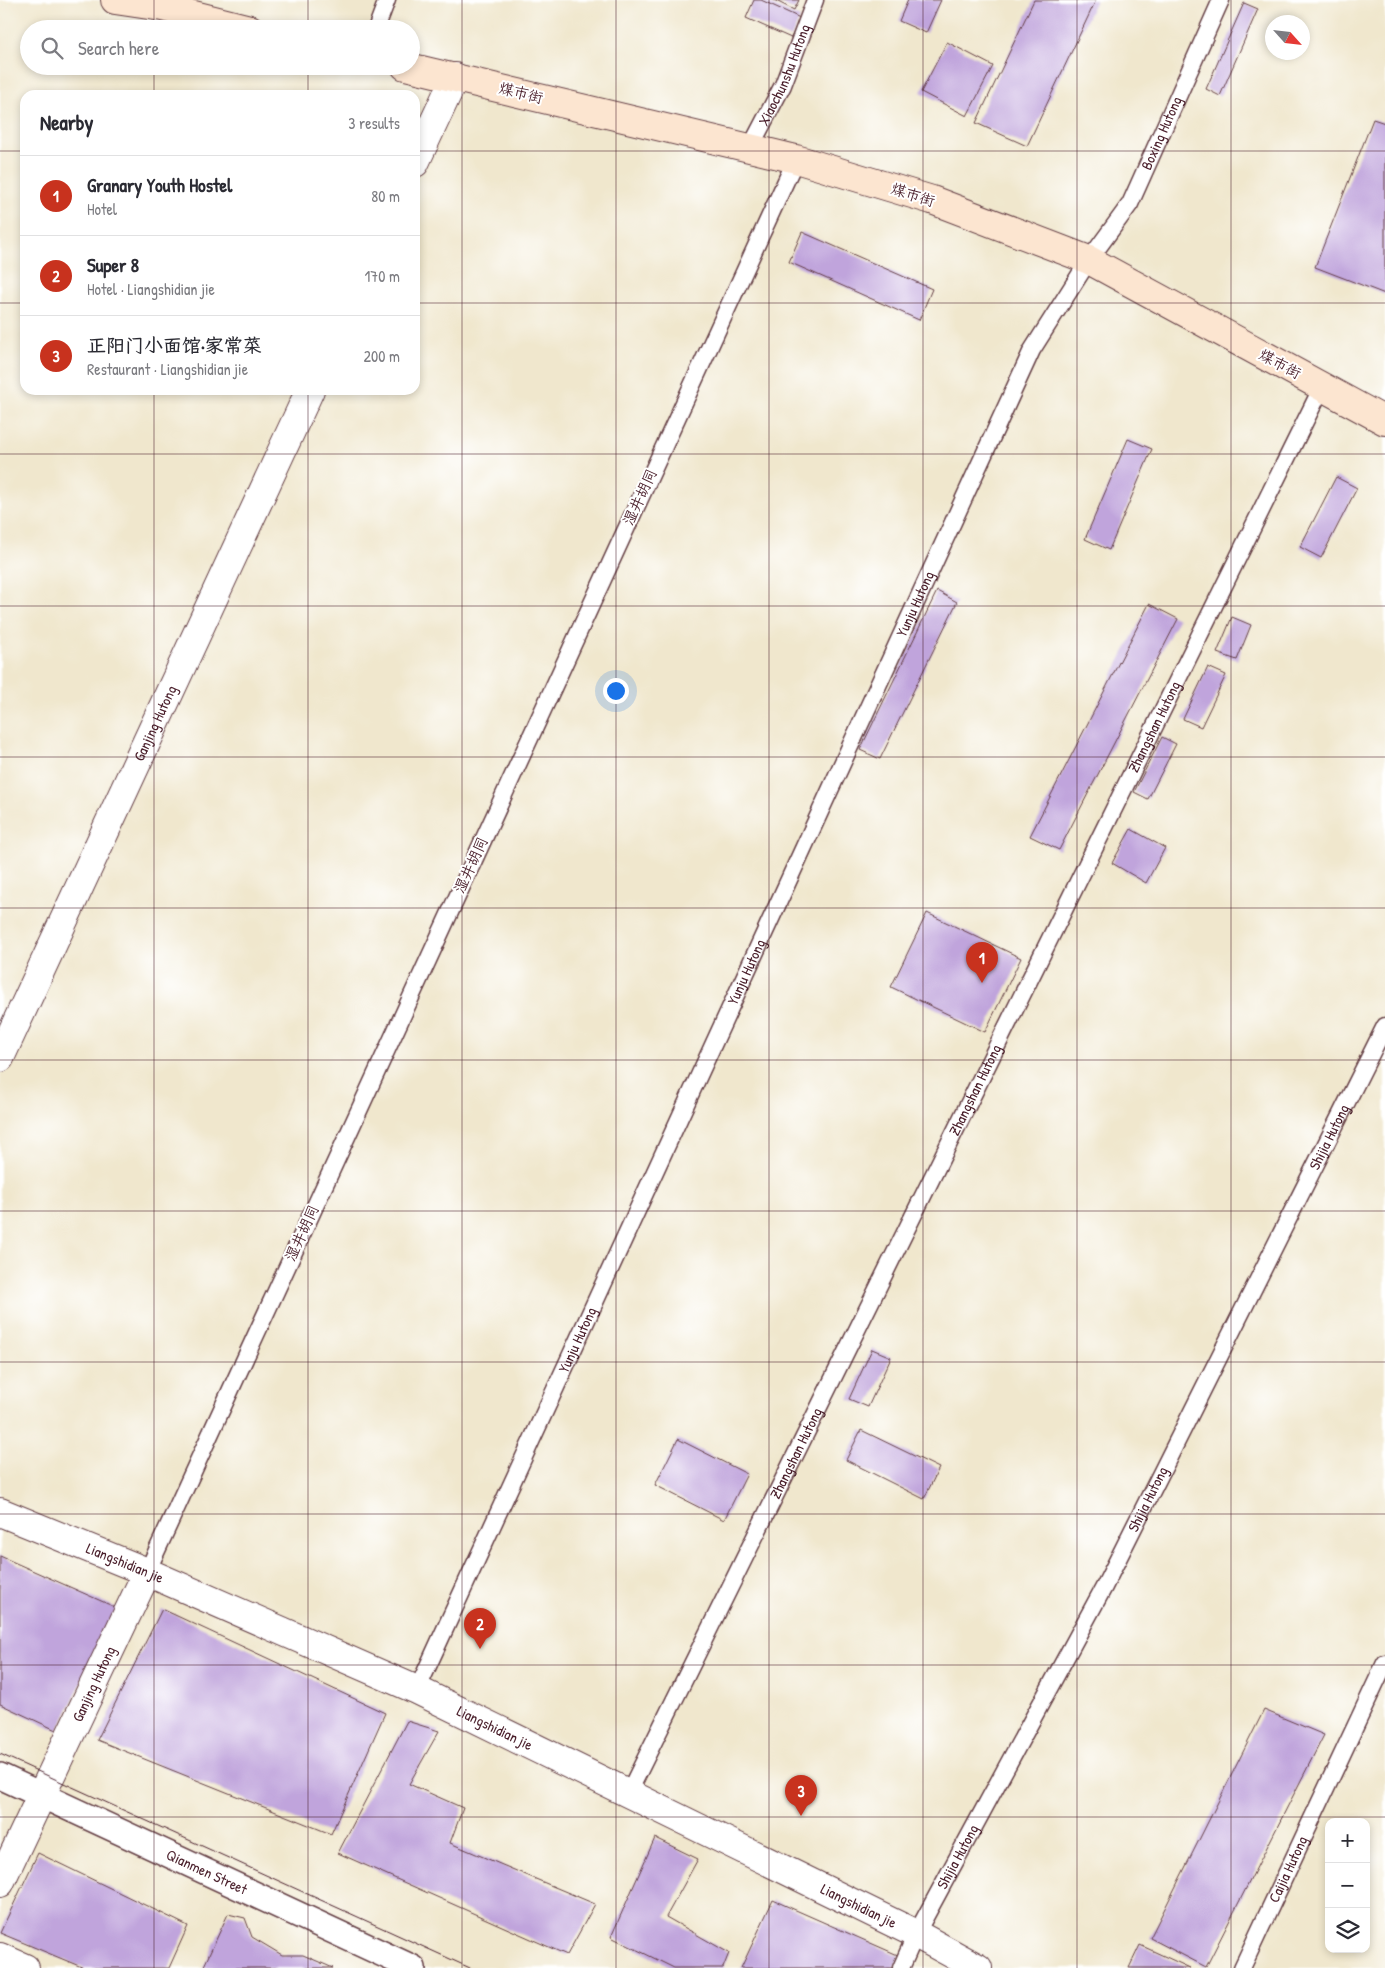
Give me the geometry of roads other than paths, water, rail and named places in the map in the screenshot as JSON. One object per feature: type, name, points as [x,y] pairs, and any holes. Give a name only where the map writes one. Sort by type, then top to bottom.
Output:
[{"type":"main road","points":[[115,0],[144,3],[214,20]]},
{"type":"main road","name":"煤市街","points":[[420,69],[796,159],[932,200],[1089,260],[1385,421]]},
{"type":"street","points":[[420,152],[455,77]]},
{"type":"street","name":"Ganjing Hutong","points":[[0,1058],[308,395]]},
{"type":"street","name":"Liangshidian jie","points":[[0,1512],[147,1572],[417,1690],[916,1934],[978,1968]]},
{"type":"street","name":"Ganjing Hutong","points":[[0,1883],[147,1572]]},
{"type":"street","name":"Qianmen Street","points":[[0,1776],[413,1968]]},
{"type":"street","points":[[0,1957],[25,1968]]},
{"type":"lane","points":[[379,20],[387,0]]},
{"type":"lane","name":"Xiaochunshu Hutong","points":[[750,148],[783,85],[815,0]]},
{"type":"lane","name":"Boxing Hutong","points":[[1089,260],[1130,204],[1221,0]]},
{"type":"lane","name":"湿井胡同","points":[[147,1572],[796,159]]},
{"type":"lane","name":"Yunju Hutong","points":[[417,1690],[1032,350],[1089,260]]},
{"type":"lane","name":"Zhangshan Hutong","points":[[628,1794],[1322,387]]},
{"type":"lane","name":"Shijia Hutong","points":[[902,1968],[916,1934],[1104,1587],[1385,1026]]},
{"type":"lane","name":"Caijia Hutong","points":[[1242,1968],[1385,1663]]},
{"type":"tram line","points":[[0,1754],[470,1968]]},
{"type":"place","name":"Granary Youth Hostel","points":[[982,983]]},
{"type":"place","name":"Super 8","points":[[480,1649]]},
{"type":"place","name":"正阳门小面馆·家常菜","points":[[801,1816]]}]
